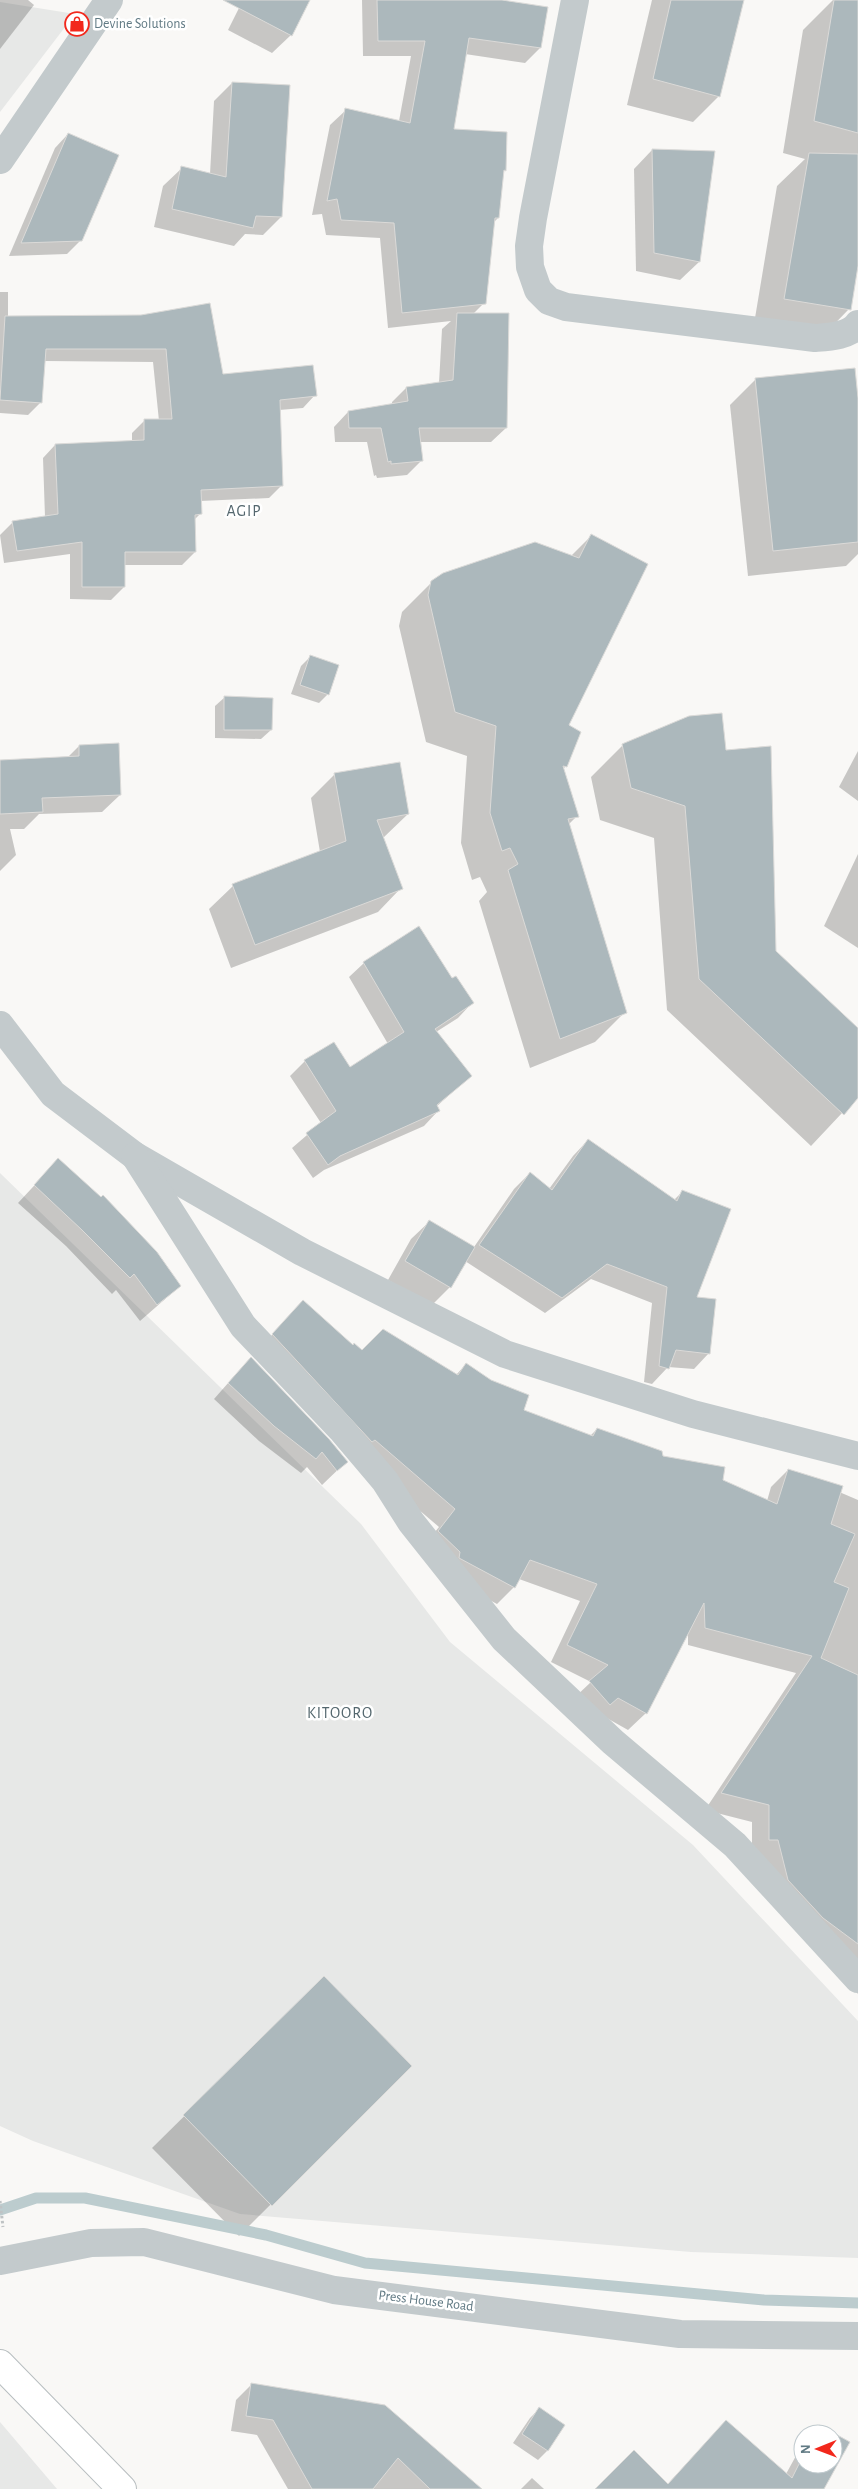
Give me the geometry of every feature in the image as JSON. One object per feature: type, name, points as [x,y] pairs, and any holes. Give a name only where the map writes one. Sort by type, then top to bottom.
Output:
[{"type":"highway","points":[[0,2364],[122,2489]]},
{"type":"street","points":[[0,160],[109,0]]},
{"type":"street","points":[[575,0],[533,218],[530,266],[538,290],[549,301],[566,307],[815,338],[836,336],[856,327],[858,324]]},
{"type":"street","points":[[0,1025],[53,1094],[135,1156],[302,1252],[505,1354],[693,1414],[858,1456]]},
{"type":"street","points":[[135,1156],[243,1326],[341,1430],[385,1482],[411,1522],[504,1639],[613,1742],[734,1845],[858,1979]]},
{"type":"street","name":"Press House Road","points":[[0,2261],[91,2242],[144,2242],[334,2290],[680,2334],[858,2336]]},
{"type":"shaded area","points":[[0,2],[75,14],[0,112]]},
{"type":"shaded area","points":[[0,1173],[361,1524],[450,1642],[693,1845],[858,2021],[858,2258],[691,2252],[240,2214],[33,2141],[0,2126]]},
{"type":"shaded area","points":[[0,2422],[57,2489],[0,2489]]},
{"type":"building","points":[[223,0],[310,0],[292,36]]},
{"type":"building","points":[[377,0],[502,0],[548,7],[541,48],[469,38],[454,129],[507,132],[506,171],[504,170],[499,218],[495,218],[486,304],[402,313],[394,223],[341,220],[337,199],[327,201],[345,108],[410,123],[425,41],[378,41]]},
{"type":"building","points":[[671,0],[744,0],[720,97],[653,79]]},
{"type":"building","points":[[834,0],[858,0],[858,133],[814,121]]},
{"type":"building","points":[[232,82],[290,85],[282,217],[256,216],[253,228],[172,209],[181,166],[226,177]]},
{"type":"building","points":[[68,133],[119,155],[82,241],[21,243]]},
{"type":"building","points":[[652,149],[715,151],[700,262],[654,253]]},
{"type":"building","points":[[809,153],[858,154],[858,266],[851,310],[784,299]]},
{"type":"building","points":[[210,303],[223,374],[313,365],[317,396],[280,400],[283,486],[201,490],[202,514],[195,515],[196,552],[125,552],[125,587],[82,587],[82,542],[17,551],[12,521],[58,514],[55,444],[144,440],[144,419],[172,419],[166,349],[46,349],[42,403],[0,400],[5,316],[141,315]]},
{"type":"building","points":[[457,313],[509,313],[507,428],[419,428],[423,461],[391,464],[391,461],[388,462],[381,428],[349,428],[348,411],[408,401],[406,387],[453,380]]},
{"type":"building","points":[[855,368],[858,398],[858,542],[773,551],[755,378]]},
{"type":"building","points":[[591,534],[648,564],[569,725],[581,732],[567,767],[563,766],[579,817],[568,819],[627,1013],[560,1039],[508,870],[518,864],[510,848],[502,851],[490,813],[496,726],[455,712],[428,595],[431,581],[443,573],[535,542],[579,558]]},
{"type":"building","points":[[310,655],[339,665],[329,695],[300,685]]},
{"type":"building","points":[[224,696],[273,698],[272,730],[224,730]]},
{"type":"building","points":[[722,713],[726,750],[771,746],[776,951],[858,1028],[858,1098],[844,1115],[699,979],[685,806],[631,788],[622,744],[689,716]]},
{"type":"building","points":[[119,743],[121,795],[42,798],[43,812],[0,814],[0,760],[79,756],[79,745]]},
{"type":"building","points":[[400,762],[409,814],[377,820],[403,889],[255,945],[232,884],[346,841],[334,773]]},
{"type":"building","points":[[419,926],[452,978],[456,976],[474,1003],[435,1029],[472,1076],[437,1105],[440,1111],[340,1156],[328,1165],[306,1133],[336,1111],[304,1060],[334,1042],[350,1067],[404,1032],[363,962]]},
{"type":"building","points":[[588,1139],[677,1201],[682,1190],[731,1209],[697,1297],[716,1299],[710,1354],[676,1350],[669,1369],[659,1366],[667,1287],[607,1264],[562,1298],[479,1245],[530,1172],[552,1190]]},
{"type":"building","points":[[58,1158],[101,1197],[103,1195],[157,1252],[181,1286],[157,1305],[134,1274],[130,1278],[34,1185]]},
{"type":"building","points":[[429,1220],[475,1247],[451,1288],[405,1261]]},
{"type":"building","points":[[303,1300],[353,1345],[354,1343],[362,1350],[383,1329],[458,1375],[466,1363],[491,1380],[529,1395],[524,1410],[593,1436],[597,1428],[662,1451],[663,1456],[725,1467],[723,1480],[777,1504],[788,1469],[843,1486],[831,1524],[855,1534],[834,1582],[849,1588],[821,1658],[858,1675],[858,1944],[823,1918],[788,1880],[778,1840],[769,1840],[769,1805],[721,1793],[812,1656],[705,1628],[704,1603],[647,1714],[618,1698],[610,1705],[589,1681],[608,1665],[567,1645],[597,1584],[530,1560],[515,1588],[459,1558],[460,1552],[438,1531],[455,1509],[375,1440],[372,1442],[272,1334]]},
{"type":"building","points":[[251,1357],[329,1439],[348,1462],[337,1471],[322,1452],[316,1459],[274,1426],[228,1383]]},
{"type":"building","points":[[324,1976],[412,2066],[272,2206],[183,2115]]},
{"type":"building","points":[[251,2383],[385,2405],[482,2489],[430,2489],[398,2458],[373,2489],[312,2489],[273,2420],[246,2416]]},
{"type":"building","points":[[539,2407],[565,2425],[548,2451],[522,2434]]},
{"type":"building","points":[[726,2420],[792,2478],[794,2474],[832,2474],[824,2489],[595,2489],[634,2450],[668,2484]]},
{"type":"building","points":[[843,2438],[850,2442],[843,2455]]},
{"type":"waterway","points":[[0,2210],[36,2198],[85,2198],[266,2235],[365,2263],[764,2300],[858,2303]]},
{"type":"place","name":"Devine Solutions","points":[[77,24]]},
{"type":"district","name":"AGIP","points":[[244,511]]},
{"type":"district","name":"KITOORO","points":[[340,1713]]}]
